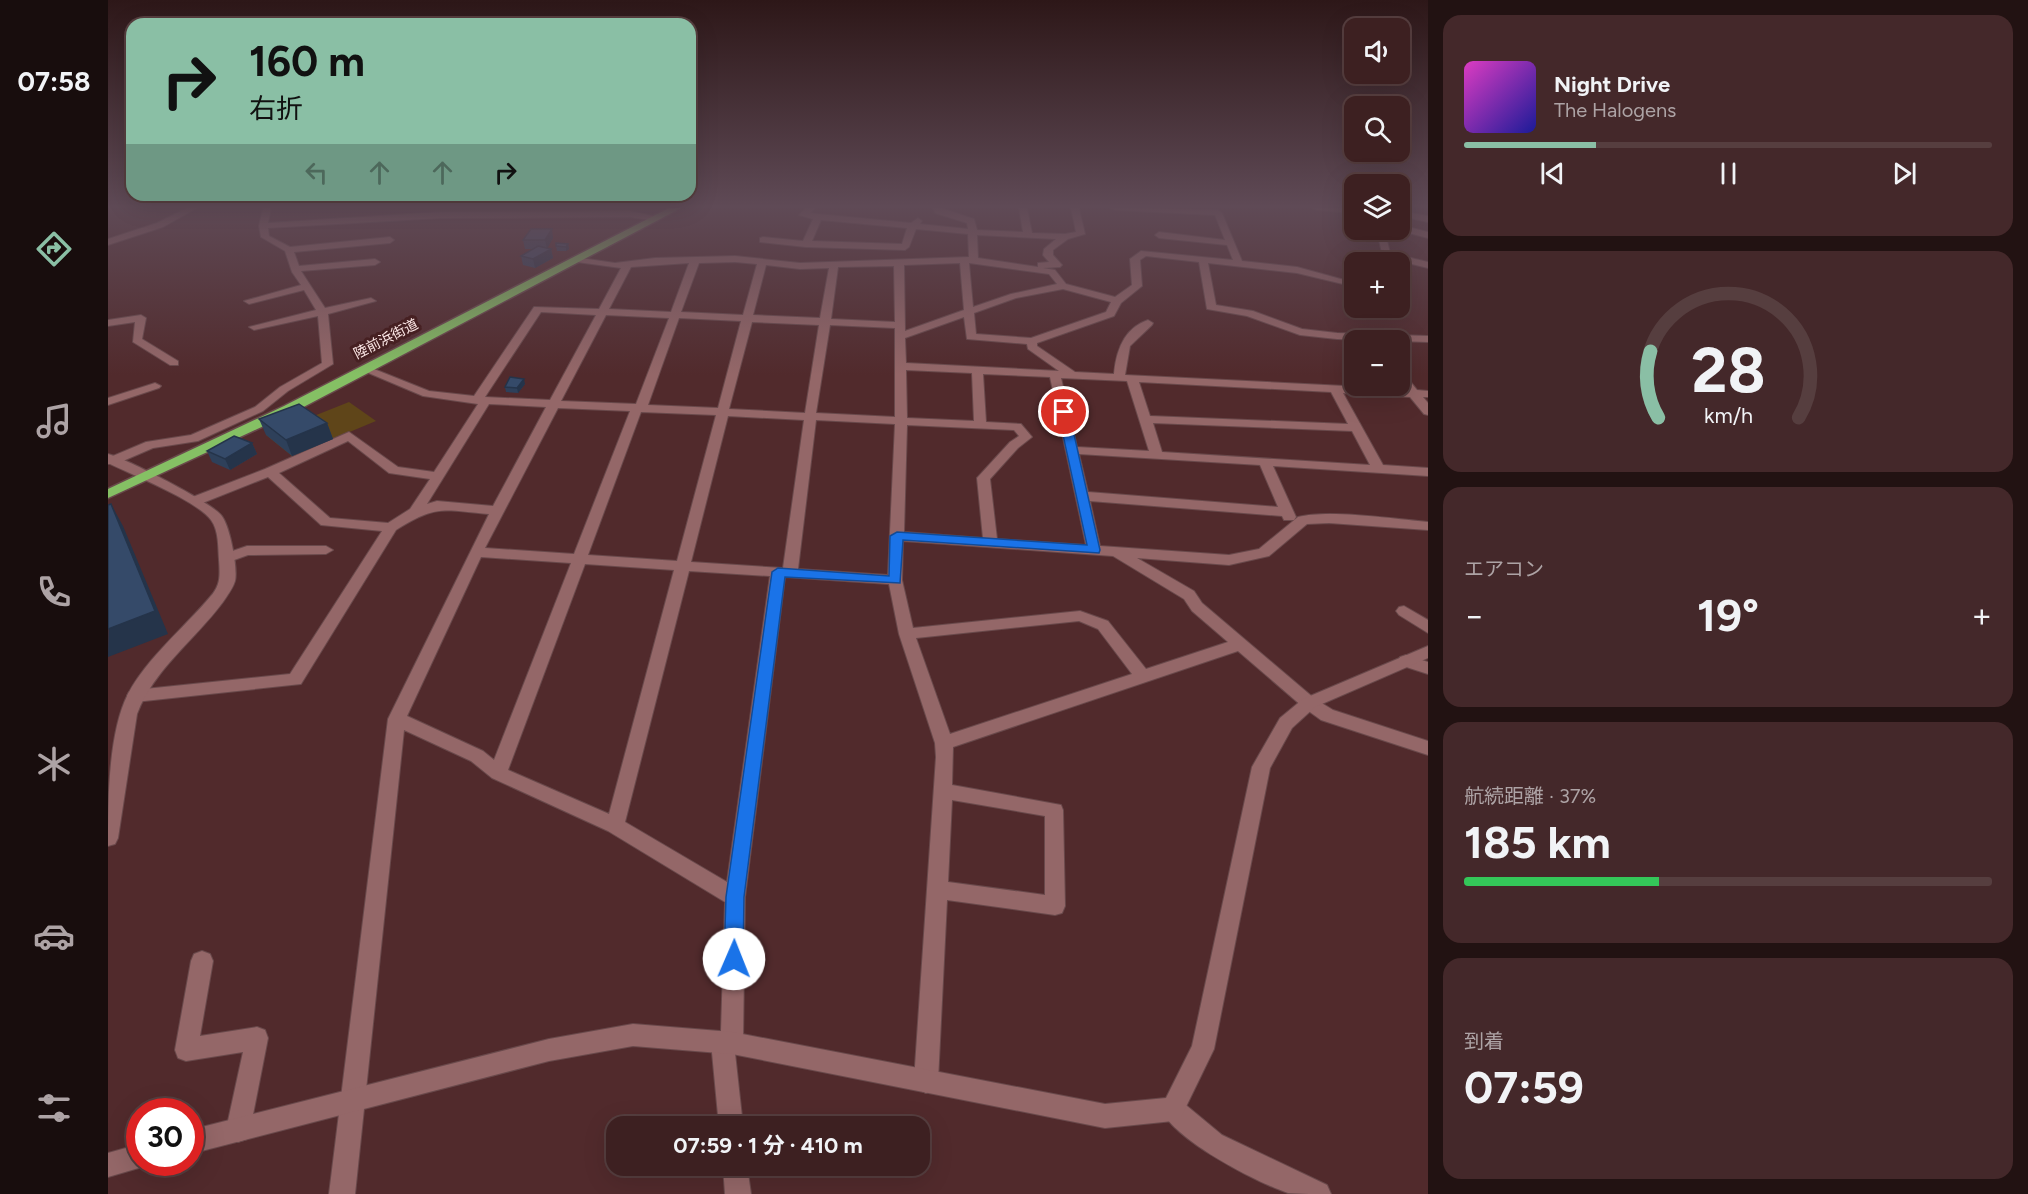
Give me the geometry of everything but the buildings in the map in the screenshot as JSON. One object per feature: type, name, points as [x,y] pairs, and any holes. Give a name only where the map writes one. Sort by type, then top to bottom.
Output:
[{"type":"highway","name":"陸前浜街道","points":[[108,494],[289,409],[568,264]]},
{"type":"street","points":[[110,460],[150,445],[194,438],[259,409],[284,389],[328,364],[323,313],[294,264]]},
{"type":"street","points":[[296,269],[348,264]]},
{"type":"street","points":[[598,264],[608,266],[644,264]]},
{"type":"street","points":[[498,773],[578,559],[694,264]]},
{"type":"street","points":[[615,825],[762,264]]},
{"type":"street","points":[[778,264],[800,266],[840,264]]},
{"type":"street","points":[[731,1116],[727,1042],[735,897],[834,264]]},
{"type":"street","points":[[899,264],[901,421],[895,580],[907,634],[944,743],[938,890],[926,1081]]},
{"type":"street","points":[[969,264],[971,337],[1032,341],[1110,314],[1117,301],[1137,286],[1135,264]]},
{"type":"street","points":[[990,264],[1052,272],[1063,286]]},
{"type":"street","points":[[1029,264],[1056,264]]},
{"type":"street","points":[[1204,264],[1211,307],[1248,313],[1300,332],[1344,335]]},
{"type":"street","points":[[1239,264],[1297,270],[1343,281]]},
{"type":"street","points":[[342,1194],[397,719],[476,552],[627,265]]},
{"type":"street","points":[[415,512],[538,309],[825,322],[900,331],[969,312],[1014,296],[1063,286],[1117,301]]},
{"type":"street","points":[[249,301],[306,287]]},
{"type":"street","points":[[254,327],[371,301]]},
{"type":"street","points":[[108,323],[141,318],[137,340],[174,363]]},
{"type":"street","points":[[1119,378],[1121,348],[1126,339],[1148,323]]},
{"type":"street","points":[[1410,339],[1428,339]]},
{"type":"street","points":[[1032,341],[1032,347],[1072,375]]},
{"type":"street","points":[[900,366],[1428,394]]},
{"type":"street","points":[[364,369],[427,394],[482,400],[1017,427],[1026,437],[983,478],[990,542]]},
{"type":"street","points":[[977,370],[980,425]]},
{"type":"street","points":[[1055,374],[1094,550]]},
{"type":"street","points":[[1132,378],[1156,456]]},
{"type":"street","points":[[108,402],[155,386]]},
{"type":"street","points":[[1410,388],[1428,411]]},
{"type":"street","points":[[1335,389],[1380,469]]},
{"type":"street","points":[[1145,419],[1357,428]]},
{"type":"street","points":[[195,501],[270,472],[349,436],[394,470],[437,476]]},
{"type":"street","points":[[1072,450],[1428,472]]},
{"type":"street","points":[[108,838],[128,714],[135,696],[158,665],[219,598],[228,580],[223,531],[216,517],[195,501],[110,460]]},
{"type":"street","points":[[1265,462],[1293,528]]},
{"type":"street","points":[[270,472],[326,522],[391,527]]},
{"type":"street","points":[[1082,496],[1286,512]]},
{"type":"street","points":[[135,696],[295,680],[391,527],[415,512],[437,505],[498,511]]},
{"type":"street","points":[[897,536],[1228,560],[1264,553],[1303,520],[1329,519],[1428,526]]},
{"type":"street","points":[[226,558],[247,551],[326,550]]},
{"type":"street","points":[[476,552],[895,580]]},
{"type":"street","points":[[1116,552],[1189,596],[1197,607],[1309,703],[1327,715],[1428,748]]},
{"type":"street","points":[[1404,611],[1428,628]]},
{"type":"street","points":[[907,634],[1080,616],[1102,625],[1142,676]]},
{"type":"street","points":[[944,743],[1240,644]]},
{"type":"street","points":[[1173,1109],[1203,1049],[1261,767],[1286,723],[1309,703],[1428,652]]},
{"type":"street","points":[[1406,661],[1428,668]]},
{"type":"street","points":[[397,719],[477,756],[498,773],[615,825],[735,897]]},
{"type":"street","points":[[938,890],[1056,906],[1054,810],[943,791]]},
{"type":"street","points":[[201,961],[186,1050],[256,1038],[238,1130]]},
{"type":"street","points":[[204,1138],[549,1050],[633,1035],[727,1042],[1105,1116],[1173,1109],[1213,1144],[1317,1194]]},
{"type":"street","points":[[108,1165],[126,1160]]},
{"type":"street","points":[[736,1176],[738,1194]]},
{"type":"shaded area","points":[[349,402],[376,421],[292,456],[266,435]]},
{"type":"route","points":[[734,959],[735,897],[778,572],[895,580],[897,536],[1094,550],[1064,412]]}]
